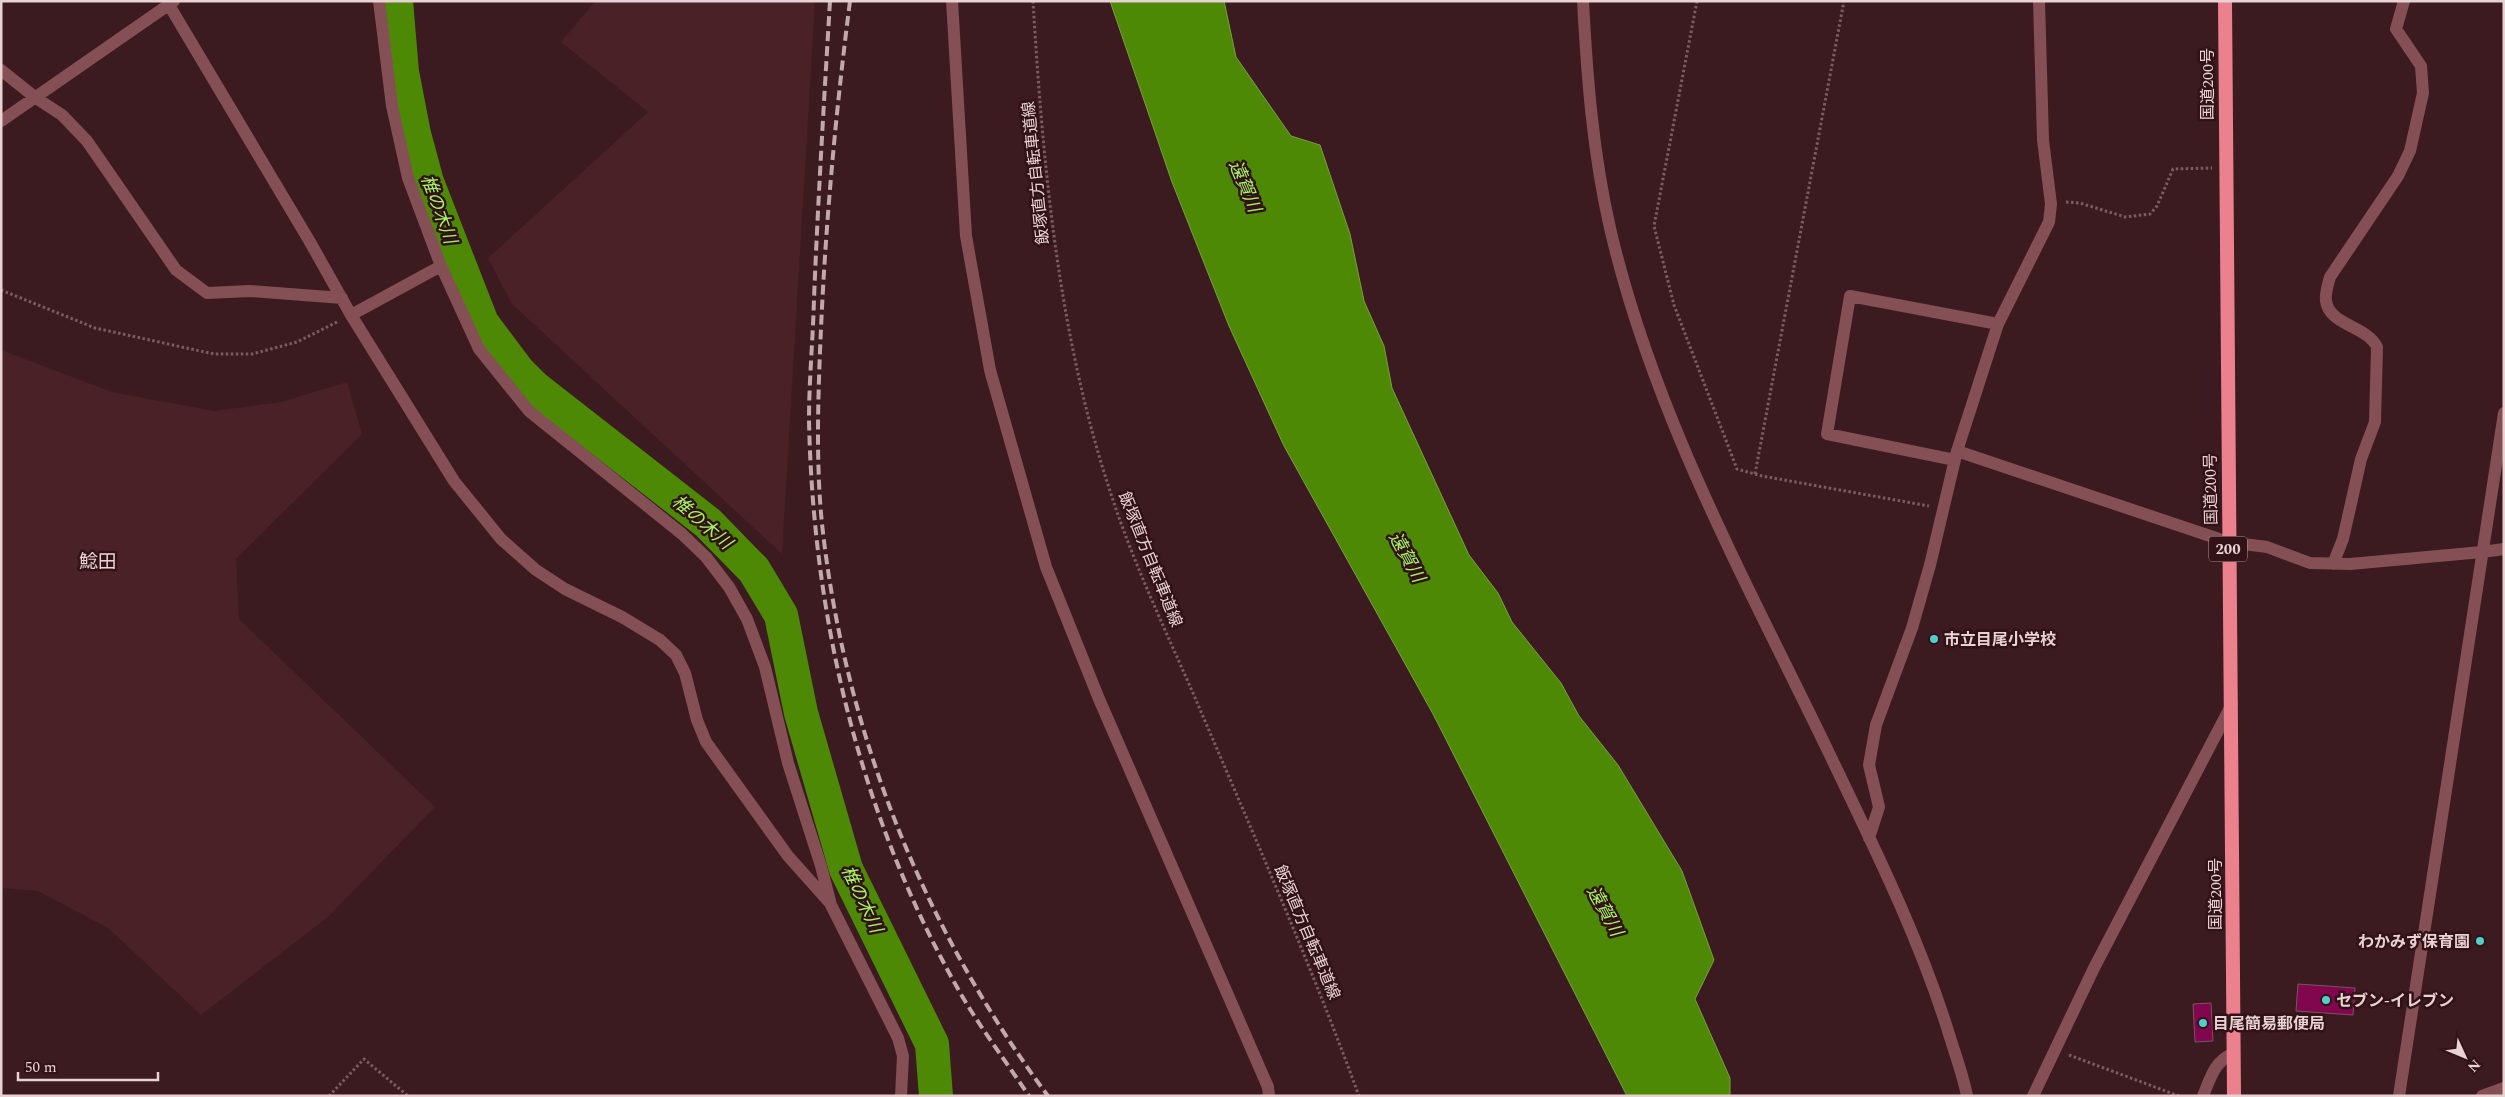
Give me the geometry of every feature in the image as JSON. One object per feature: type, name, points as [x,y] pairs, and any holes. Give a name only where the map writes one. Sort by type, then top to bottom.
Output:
[{"type":"highway","name":"国道200号","points":[[2224,1],[2228,542],[2232,704],[2234,1096]]},
{"type":"street","points":[[379,1],[392,106],[408,178],[441,266],[479,349],[529,411],[682,534],[706,557],[729,588],[747,619],[764,667],[788,763],[821,866],[831,905],[898,1038],[903,1056],[901,1096]]},
{"type":"street","points":[[952,1],[966,236],[990,370],[1044,557],[1100,699],[1268,1088],[1269,1096]]},
{"type":"street","points":[[1583,1],[1586,63],[1596,150],[1610,229],[1661,395],[1708,504],[1869,838],[1933,981],[1967,1096]]},
{"type":"street","points":[[1869,838],[1879,808],[1869,765],[1876,725],[1912,628],[1930,565],[1956,455],[1998,324],[2041,242],[2049,222],[2050,204],[2043,140],[2039,1]]},
{"type":"street","points":[[2333,564],[2343,539],[2361,459],[2375,422],[2377,347],[2373,338],[2340,320],[2331,311],[2326,302],[2326,291],[2330,277],[2398,176],[2410,151],[2423,93],[2421,66],[2396,29],[2404,1]]},
{"type":"street","points":[[1,121],[171,3],[351,315],[454,480],[501,539],[536,570],[564,589],[622,617],[660,640],[676,654],[686,672],[697,720],[706,742],[788,856],[831,905]]},
{"type":"street","points":[[1,70],[36,98],[62,115],[87,141],[176,270],[207,293],[250,291],[342,298]]},
{"type":"street","points":[[351,315],[441,266]]},
{"type":"street","points":[[1998,324],[1850,296],[1827,434],[1956,455],[2228,542],[2267,547],[2310,564],[2333,564],[2504,549]]},
{"type":"street","points":[[2399,1096],[2504,413]]},
{"type":"street","points":[[2033,1096],[2094,968],[2232,704]]},
{"type":"street","points":[[2203,1096],[2216,1065],[2223,1057],[2233,1054]]},
{"type":"street","points":[[2482,1096],[2504,1088]]},
{"type":"path","name":"飯塚直方自転車道線","points":[[1034,1],[1047,183],[1063,297],[1082,393],[1110,492],[1149,593],[1322,996],[1359,1096]]},
{"type":"path","points":[[1696,1],[1654,226],[1674,304],[1737,469],[1755,474],[1943,508]]},
{"type":"path","points":[[1755,474],[1844,1]]},
{"type":"path","points":[[2050,204],[2080,203],[2125,217],[2150,214],[2157,206],[2174,169],[2225,168]]},
{"type":"path","points":[[1,290],[95,328],[214,354],[252,354],[297,342],[351,315]]},
{"type":"path","points":[[2054,1050],[2179,1096]]},
{"type":"path","points":[[329,1096],[364,1059],[408,1096]]},
{"type":"shaded area","points":[[595,1],[815,1],[782,554],[512,304],[488,258],[648,112],[561,42]]},
{"type":"shaded area","points":[[1,350],[112,392],[214,411],[281,402],[347,382],[362,434],[236,559],[239,619],[435,807],[328,917],[201,1015],[108,928],[38,891],[1,888]]},
{"type":"water","name":"遠賀川","points":[[1110,1],[1224,1],[1236,57],[1291,136],[1320,145],[1350,234],[1364,301],[1384,346],[1392,388],[1469,555],[1498,593],[1512,622],[1561,683],[1579,716],[1618,765],[1682,871],[1714,960],[1695,999],[1730,1078],[1730,1096],[1627,1096],[1433,714],[1284,446],[1229,326],[1172,182]]},
{"type":"building","name":"セブン-イレブン","points":[[2298,984],[2355,988],[2353,1015],[2296,1011]]},
{"type":"building","name":"目尾簡易郵便局","points":[[2211,1003],[2213,1041],[2195,1042],[2193,1004]]},
{"type":"waterway","name":"椎の木川","points":[[396,1],[402,72],[414,134],[427,182],[482,323],[518,371],[535,388],[708,523],[754,570],[781,615],[801,713],[846,869],[932,1044],[936,1096]]},
{"type":"railway","points":[[830,1],[817,225],[809,420],[820,570],[833,644],[849,717],[870,789],[896,860],[927,929],[962,996],[1029,1096]]},
{"type":"railway","points":[[850,1],[840,83],[829,205],[823,287],[818,408],[818,462],[821,515],[836,616],[853,690],[874,762],[900,833],[931,902],[965,969],[1005,1034],[1048,1096]]},
{"type":"place","name":"市立目尾小学校","points":[[1934,639]]},
{"type":"place","name":"わかみず保育園","points":[[2480,941]]},
{"type":"place","name":"セブン-イレブン","points":[[2326,1000]]},
{"type":"place","name":"目尾簡易郵便局","points":[[2203,1023]]},
{"type":"district","name":"鯰田","points":[[98,561]]}]
